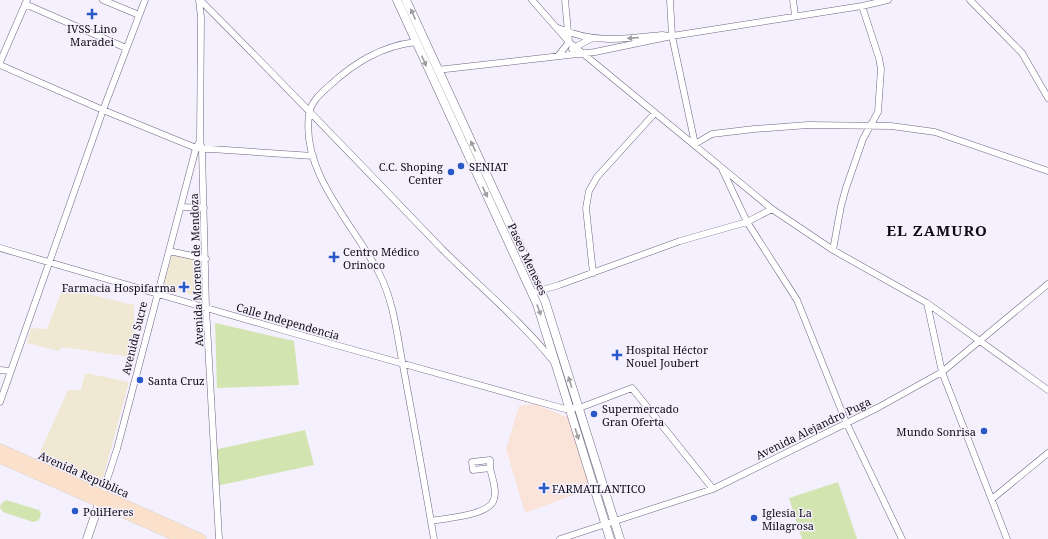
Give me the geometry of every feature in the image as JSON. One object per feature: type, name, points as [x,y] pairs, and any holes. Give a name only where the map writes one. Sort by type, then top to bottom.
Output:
[{"type":"main road","name":"Avenida República","points":[[0,449],[182,539]]},
{"type":"main road","name":"Avenida República","points":[[0,458],[201,539]]},
{"type":"street","points":[[102,0],[139,16]]},
{"type":"street","points":[[0,402],[50,264],[102,110],[145,0]]},
{"type":"street","points":[[199,0],[310,110],[445,251],[537,341],[556,364]]},
{"type":"street","name":"Avenida Moreno de Mendoza","points":[[199,0],[201,17],[199,149],[204,208],[206,308],[219,539]]},
{"type":"street","name":"Paseo Meneses","points":[[397,0],[536,292],[550,315],[573,408],[609,523],[610,539]]},
{"type":"street","name":"Paseo Meneses","points":[[406,0],[536,292],[556,364],[573,408]]},
{"type":"street","points":[[532,0],[569,42],[654,114],[695,144],[721,168],[772,209],[833,250],[927,303],[1048,390]]},
{"type":"street","points":[[558,56],[569,42],[568,17],[565,0]]},
{"type":"street","points":[[670,0],[672,36],[695,144]]},
{"type":"street","points":[[793,0],[795,16]]},
{"type":"street","points":[[437,70],[581,52],[595,52],[672,36],[862,6],[888,0]]},
{"type":"street","points":[[970,0],[1022,53],[1048,98]]},
{"type":"street","points":[[0,62],[26,2],[126,48]]},
{"type":"street","points":[[833,250],[846,188],[863,139],[878,112],[881,70],[879,58],[862,6]]},
{"type":"street","points":[[556,27],[563,27],[568,17]]},
{"type":"street","points":[[556,27],[569,33],[610,40],[662,35],[672,36]]},
{"type":"street","points":[[558,56],[576,48],[592,38]]},
{"type":"street","points":[[592,38],[587,47],[595,52]]},
{"type":"street","points":[[416,42],[390,48],[355,64],[321,94],[310,110],[309,126],[313,156],[318,170],[333,200],[379,273],[393,311],[434,539]]},
{"type":"street","points":[[0,65],[102,110],[199,149],[313,156]]},
{"type":"street","points":[[593,272],[586,208],[589,191],[596,177],[654,114]]},
{"type":"street","points":[[695,144],[712,134],[754,129],[808,125],[892,126],[935,132],[1048,171]]},
{"type":"street","name":"Avenida Sucre","points":[[87,539],[117,449],[157,294],[199,149]]},
{"type":"street","points":[[721,168],[747,222],[797,300],[846,422],[902,539]]},
{"type":"street","points":[[181,207],[204,208]]},
{"type":"street","points":[[536,292],[680,241],[747,222],[772,209]]},
{"type":"street","name":"Calle Independencia","points":[[0,248],[50,264],[402,364],[573,408]]},
{"type":"street","points":[[169,251],[206,259]]},
{"type":"street","name":"Avenida Alejandro Puga","points":[[560,539],[713,489],[879,407],[942,372],[1048,284]]},
{"type":"street","points":[[927,303],[942,372],[1007,539]]},
{"type":"street","points":[[0,370],[11,371]]},
{"type":"street","points":[[573,408],[632,388],[713,489]]},
{"type":"street","points":[[992,499],[1048,453]]},
{"type":"street","points":[[431,521],[475,513],[491,505],[494,499],[494,491],[490,468]]},
{"type":"street","points":[[606,539],[609,523]]},
{"type":"street","name":"Paseo Meneses","points":[[609,523],[620,539]]},
{"type":"shaded area","points":[[172,255],[202,262],[203,298],[163,287]]},
{"type":"shaded area","points":[[63,288],[134,305],[134,330],[136,333],[132,357],[62,347],[59,351],[27,343],[31,328],[47,329]]},
{"type":"shaded area","points":[[85,373],[129,382],[103,478],[97,480],[42,457],[40,452],[68,390],[81,390]]},
{"type":"shaded area","points":[[535,404],[569,418],[592,488],[525,513],[506,449],[519,406]]},
{"type":"green space","points":[[215,323],[294,341],[299,385],[217,388]]},
{"type":"green space","points":[[305,430],[314,465],[216,486],[214,450]]},
{"type":"green space","points":[[838,482],[857,539],[802,539],[789,498]]},
{"type":"green space","points":[[6,500],[39,510],[41,514],[40,518],[33,522],[3,512],[0,508],[1,504]]},
{"type":"place","name":"IVSS Lino Maradei","points":[[92,14]]},
{"type":"place","name":"SENIAT","points":[[461,166]]},
{"type":"place","name":"C.C. Shoping Center","points":[[451,172]]},
{"type":"place","name":"Centro Médico Orinoco","points":[[334,257]]},
{"type":"place","name":"Farmacia Hospifarma","points":[[184,287]]},
{"type":"place","name":"Hospital Héctor Nouel Joubert","points":[[617,355]]},
{"type":"place","name":"Santa Cruz","points":[[140,380]]},
{"type":"place","name":"Supermercado Gran Oferta","points":[[594,414]]},
{"type":"place","name":"Mundo Sonrisa","points":[[984,431]]},
{"type":"place","name":"FARMATLANTICO","points":[[544,488]]},
{"type":"place","name":"PoliHeres","points":[[75,511]]},
{"type":"place","name":"Iglesia La Milagrosa","points":[[754,518]]},
{"type":"district","name":"EL ZAMURO","points":[[937,230]]}]
